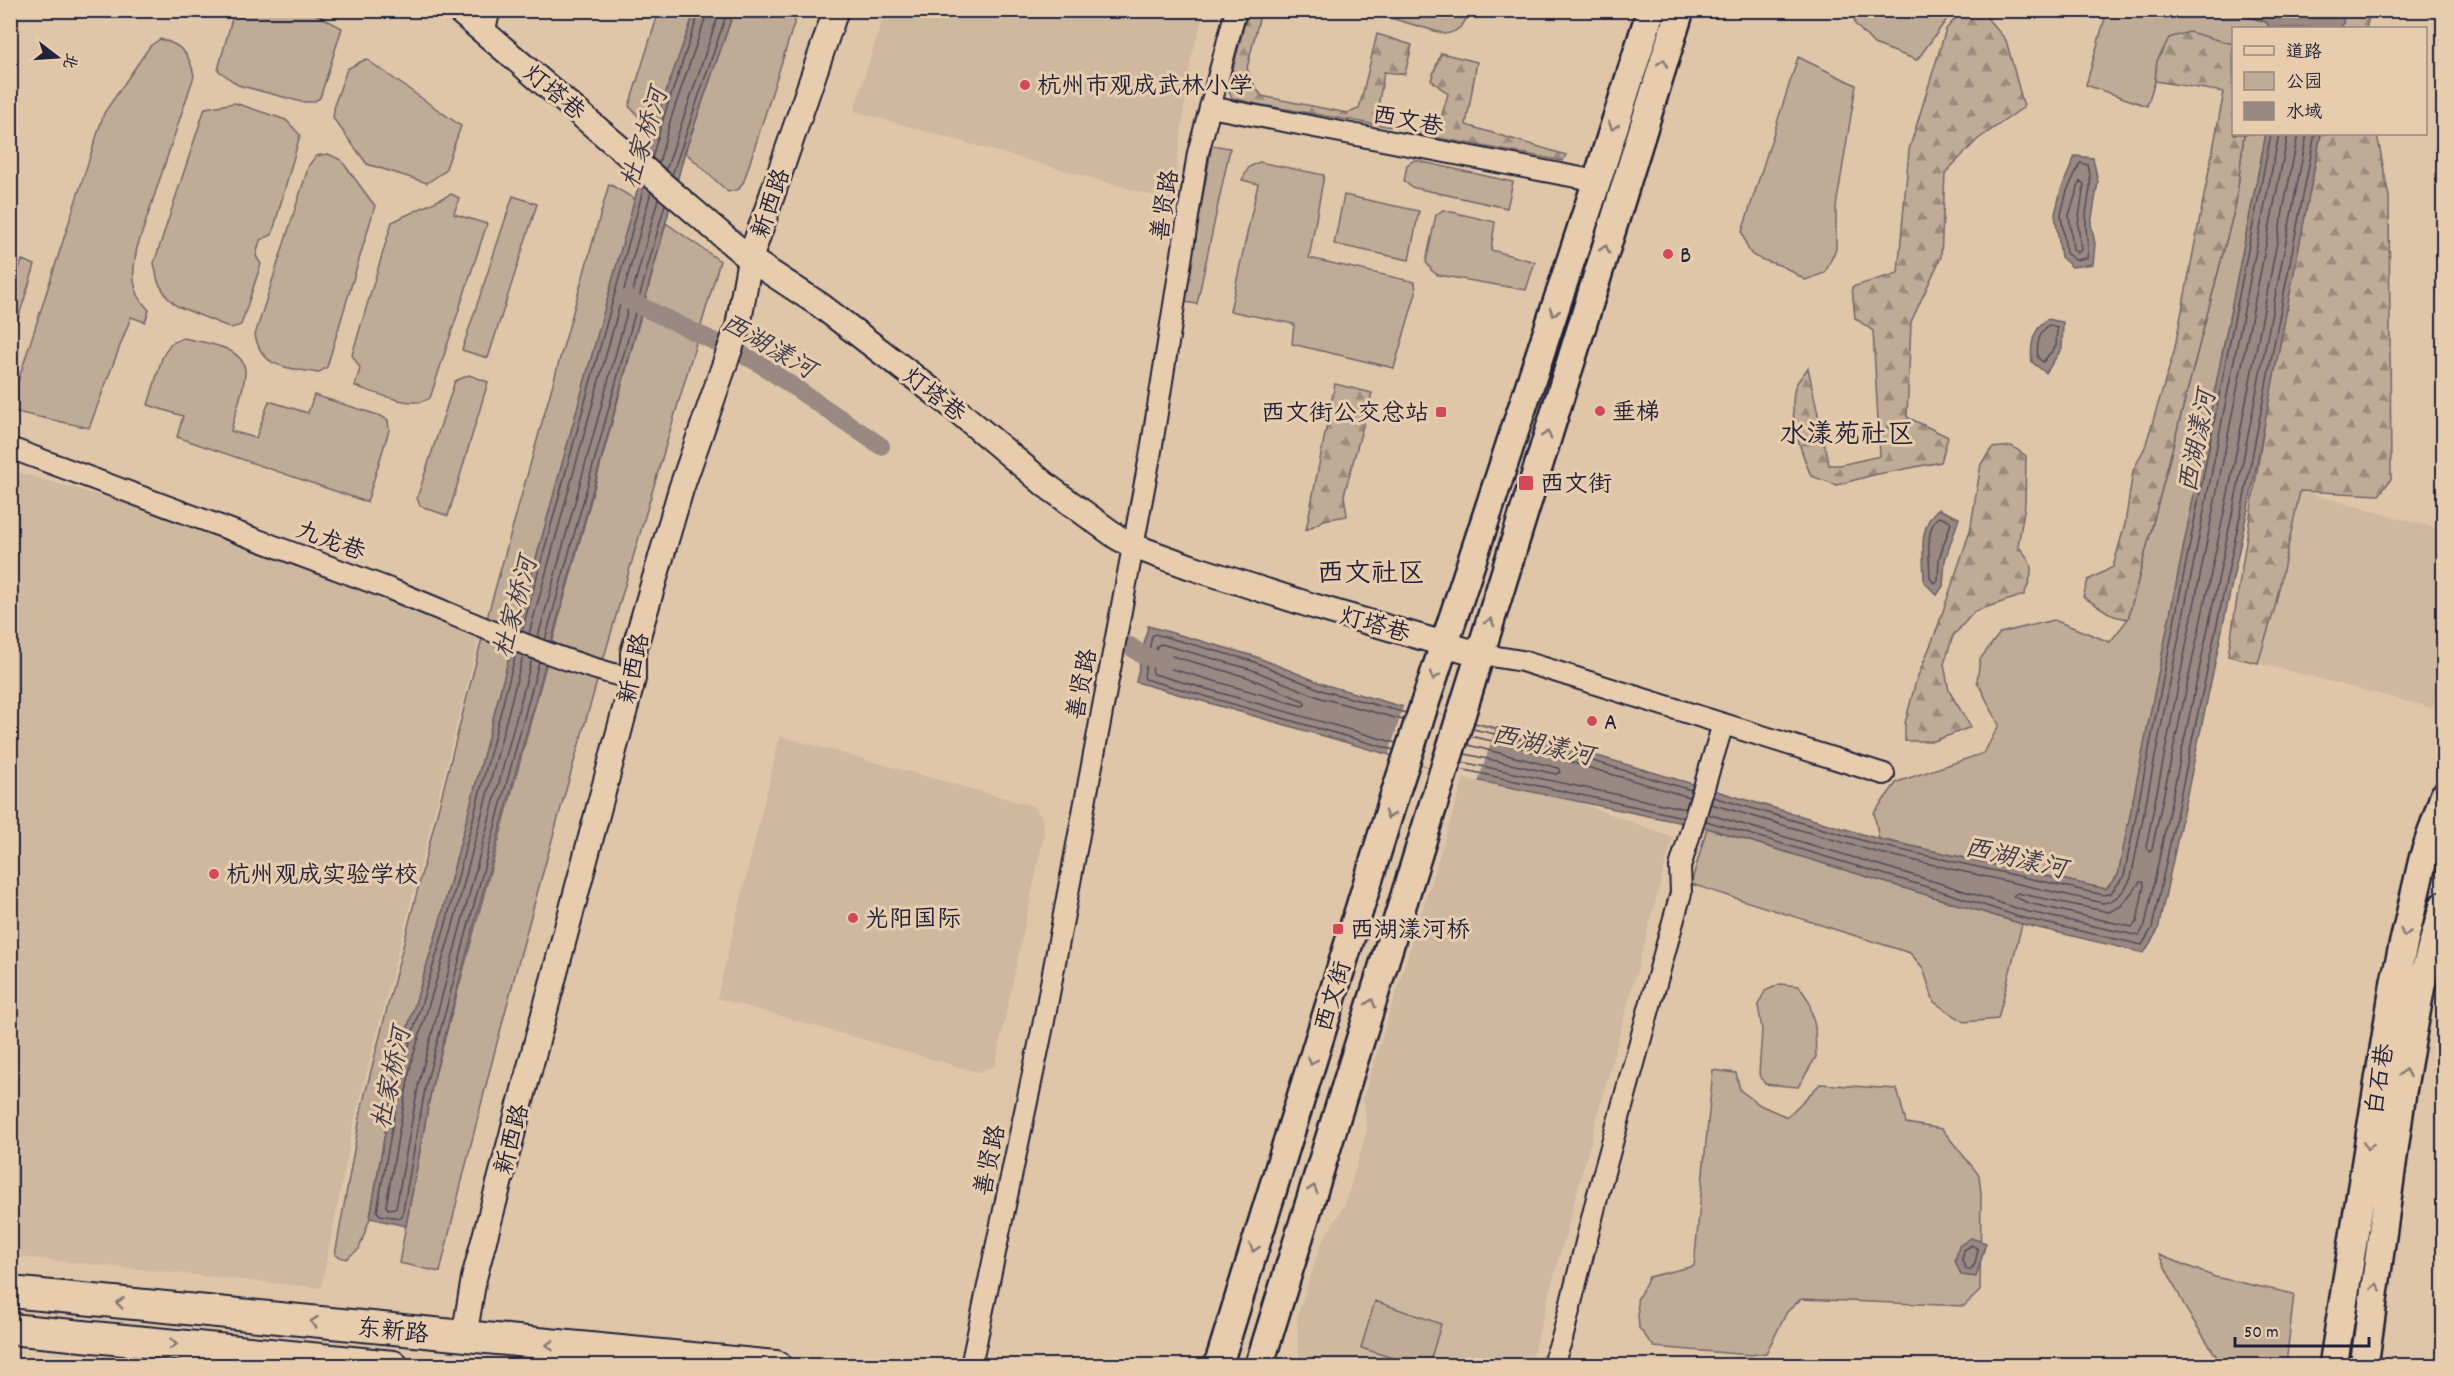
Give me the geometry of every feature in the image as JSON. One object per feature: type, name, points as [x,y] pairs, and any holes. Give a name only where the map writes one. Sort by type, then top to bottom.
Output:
[{"type":"main road","name":"西文街","points":[[1218,1365],[1407,759],[1651,10]]},
{"type":"main road","name":"西文街","points":[[1259,1365],[1680,10]]},
{"type":"main road","name":"白石巷","points":[[2333,1365],[2395,981],[2414,892],[2444,796]]},
{"type":"main road","name":"白石巷","points":[[2364,1365],[2402,1092],[2421,985],[2444,905]]},
{"type":"main road","name":"东新路","points":[[10,1292],[776,1365]]},
{"type":"main road","name":"东新路","points":[[10,1329],[265,1359],[393,1365]]},
{"type":"street","name":"灯塔巷","points":[[458,10],[487,21],[633,159],[750,259],[820,305],[947,402],[1047,486],[1133,546],[1313,606],[1479,654]]},
{"type":"street","name":"新西路","points":[[464,1337],[474,1278],[633,679],[633,653],[681,489],[738,326],[750,259],[837,10]]},
{"type":"street","name":"善贤路","points":[[971,1365],[1043,1026],[1151,451],[1198,153],[1236,10]]},
{"type":"street","name":"西文巷","points":[[1210,106],[1597,181]]},
{"type":"street","name":"九龙巷","points":[[10,448],[474,622],[553,656],[590,669],[633,679]]},
{"type":"street","points":[[1479,654],[1522,661],[1884,774]]},
{"type":"street","points":[[1552,1365],[1562,1339],[1601,1183],[1681,892],[1680,867],[1723,724]]},
{"type":"street","points":[[2414,892],[2444,900]]},
{"type":"shaded area","name":"杭州市观成武林小学","points":[[885,11],[1205,11],[1191,59],[1172,201],[854,111]]},
{"type":"shaded area","name":"杭州观成实验学校","points":[[10,470],[200,524],[481,631],[355,1118],[321,1288],[11,1256]]},
{"type":"shaded area","points":[[2300,491],[2443,530],[2443,678],[2433,708],[2258,663],[2275,607]]},
{"type":"shaded area","points":[[780,736],[1033,806],[1042,817],[1044,835],[995,1066],[977,1072],[717,998]]},
{"type":"shaded area","points":[[1469,762],[1673,837],[1530,1365],[1299,1365],[1297,1317],[1321,1244],[1345,1204],[1367,1130],[1363,1097]]},
{"type":"green space","points":[[1854,10],[1953,11],[1917,60],[1874,44],[1855,24]]},
{"type":"green space","points":[[234,11],[310,11],[342,28],[320,98],[313,102],[302,102],[238,85],[218,70]]},
{"type":"green space","points":[[659,11],[695,11],[653,132],[629,106]]},
{"type":"green space","points":[[734,11],[798,11],[744,181],[739,189],[728,192],[685,152]]},
{"type":"green space","points":[[1248,11],[1261,11],[1247,68],[1255,87],[1262,96],[1347,113],[1359,109],[1377,34],[1412,45],[1405,74],[1384,72],[1377,113],[1393,117],[1390,127],[1232,98],[1228,88]]},
{"type":"green space","points":[[1381,11],[1471,11],[1458,29],[1445,34],[1384,16]]},
{"type":"green space","points":[[1981,11],[2006,40],[2024,107],[1977,140],[1945,173],[1941,257],[1911,322],[1907,417],[1948,437],[1941,462],[1873,475],[1837,485],[1811,476],[1799,444],[1794,421],[1795,387],[1808,368],[1829,465],[1840,465],[1880,456],[1873,331],[1855,318],[1852,287],[1898,273],[1909,150],[1946,29],[1961,12]]},
{"type":"green space","points":[[2064,11],[2227,11],[2266,22],[2269,27],[2232,27],[2232,44],[2204,37],[2157,61],[2155,81],[2147,106],[2086,85],[2105,18]]},
{"type":"green space","points":[[2345,11],[2371,11],[2366,27],[2342,27]]},
{"type":"green space","points":[[2189,32],[2232,44],[2232,135],[2244,135],[2236,203],[2128,619],[2114,616],[2083,597],[2088,580],[2113,567],[2125,524],[2133,471],[2145,447],[2174,352],[2224,92],[2155,81],[2157,61],[2169,38]]},
{"type":"green space","points":[[160,39],[174,44],[184,52],[194,76],[137,248],[134,281],[138,296],[149,310],[145,322],[131,317],[89,428],[11,411],[11,403],[104,113],[150,46]]},
{"type":"green space","points":[[1441,53],[1477,62],[1466,125],[1566,155],[1563,161],[1417,134],[1418,126],[1433,128],[1442,115],[1448,94],[1431,80]]},
{"type":"green space","points":[[1798,57],[1856,85],[1836,207],[1836,249],[1825,273],[1805,280],[1782,266],[1750,253],[1742,232]]},
{"type":"green space","points":[[366,59],[461,126],[445,171],[427,183],[367,164],[333,118],[335,103],[347,69]]},
{"type":"green space","points":[[235,103],[286,120],[300,135],[272,235],[260,240],[256,256],[261,264],[241,325],[231,328],[177,306],[167,297],[158,282],[154,263],[205,108]]},
{"type":"green space","points":[[2244,135],[2266,135],[2118,876],[2106,889],[1879,839],[1874,813],[1897,782],[1984,753],[1999,725],[1977,681],[1980,659],[2000,633],[2054,620],[2110,642],[2128,619],[2236,203]]},
{"type":"green space","points":[[2321,135],[2377,135],[2389,197],[2391,479],[2379,495],[2300,491],[2275,607],[2258,663],[2228,656],[2269,395]]},
{"type":"green space","points":[[1212,145],[1230,148],[1197,304],[1184,302]]},
{"type":"green space","points":[[328,154],[341,160],[375,206],[327,367],[318,373],[287,368],[270,361],[258,346],[255,335],[309,165],[316,156]]},
{"type":"green space","points":[[1414,160],[1513,182],[1507,208],[1411,187],[1404,181],[1407,165]]},
{"type":"green space","points":[[1259,162],[1324,175],[1309,258],[1415,282],[1416,293],[1394,368],[1292,344],[1294,324],[1230,311],[1258,184],[1242,180],[1249,167]]},
{"type":"green space","points":[[609,184],[635,199],[511,650],[439,925],[398,1060],[370,1218],[359,1249],[346,1259],[335,1255],[362,1106],[489,611]]},
{"type":"green space","points":[[451,194],[459,198],[454,214],[487,224],[430,398],[423,401],[404,401],[355,386],[360,368],[352,355],[392,222]]},
{"type":"green space","points":[[1344,195],[1419,211],[1409,260],[1334,244]]},
{"type":"green space","points":[[513,196],[537,204],[488,358],[462,350]]},
{"type":"green space","points":[[1443,210],[1495,222],[1491,250],[1535,262],[1526,290],[1438,275],[1432,271],[1426,262],[1436,215]]},
{"type":"green space","points":[[666,223],[720,261],[609,638],[538,891],[471,1144],[440,1272],[399,1263],[432,1086]]},
{"type":"green space","points":[[22,260],[35,265],[11,341],[11,295]]},
{"type":"green space","points":[[183,338],[230,351],[243,363],[244,384],[231,431],[256,438],[269,401],[308,413],[314,395],[388,420],[389,430],[367,502],[177,437],[183,416],[148,405],[162,358],[170,344]]},
{"type":"green space","points":[[469,375],[488,382],[448,516],[420,506],[417,498],[455,381]]},
{"type":"green space","points":[[1335,384],[1372,393],[1344,495],[1347,516],[1324,520],[1306,530]]},
{"type":"green space","points":[[2012,446],[2026,456],[2025,505],[2018,546],[2030,563],[2031,574],[2027,587],[2024,595],[1975,611],[1953,636],[1944,664],[1949,691],[1971,727],[1934,741],[1905,741],[1905,723],[1916,681],[1937,629],[1970,531],[1981,464],[1992,448]]},
{"type":"green space","points":[[1707,828],[2022,924],[1998,1019],[1964,1022],[1934,1002],[1923,968],[1910,953],[1691,884]]},
{"type":"green space","points":[[1780,984],[1799,986],[1809,1001],[1815,1027],[1816,1057],[1798,1087],[1765,1084],[1759,1074],[1762,1030],[1758,1005],[1765,991]]},
{"type":"green space","points":[[1713,1070],[1736,1073],[1740,1090],[1760,1105],[1787,1117],[1820,1084],[1897,1089],[1906,1123],[1942,1129],[1979,1175],[1981,1193],[1980,1291],[1964,1306],[1801,1299],[1787,1312],[1766,1353],[1751,1355],[1654,1347],[1639,1328],[1637,1300],[1649,1277],[1694,1266]]},
{"type":"green space","points":[[2159,1255],[2215,1277],[2294,1294],[2286,1365],[2222,1365],[2187,1311]]},
{"type":"green space","points":[[1375,1301],[1441,1324],[1429,1365],[1415,1365],[1361,1348]]},
{"type":"water","points":[[695,11],[734,11],[685,152],[475,921],[432,1086],[406,1226],[370,1218],[398,1060],[439,925],[511,650],[658,114]]},
{"type":"water","points":[[2227,11],[2345,11],[2342,27],[2269,27],[2266,22]]},
{"type":"water","points":[[2266,135],[2321,135],[2251,494],[2158,930],[2144,953],[2022,924],[1707,828],[1480,781],[1136,682],[1148,626],[1254,656],[1326,685],[1400,706],[1523,734],[1879,839],[2106,889],[2118,875]]},
{"type":"water","points":[[2075,156],[2093,158],[2098,182],[2091,224],[2095,244],[2093,264],[2072,267],[2061,257],[2055,214],[2061,190]]},
{"type":"water","points":[[2047,319],[2063,322],[2062,348],[2046,373],[2032,362],[2032,349],[2038,328]]},
{"type":"water","points":[[1938,509],[1959,518],[1945,560],[1943,586],[1937,595],[1924,582],[1923,542],[1927,524]]},
{"type":"water","points":[[1971,1238],[1986,1243],[1976,1277],[1961,1275],[1955,1261],[1959,1246]]},
{"type":"pier","points":[[1404,704],[1495,730],[1478,782],[1389,754]]},
{"type":"waterway","name":"西湖漾河","points":[[626,299],[757,362],[881,446]]},
{"type":"waterway","name":"西湖漾河","points":[[1130,646],[1142,655],[1165,662]]},
{"type":"place","name":"杭州市观成武林小学","points":[[1025,85]]},
{"type":"place","name":"B","points":[[1668,254]]},
{"type":"place","name":"垂梯","points":[[1600,411]]},
{"type":"place","name":"西文街公交总站","points":[[1441,412]]},
{"type":"place","name":"西文街","points":[[1526,483]]},
{"type":"place","name":"A","points":[[1592,721]]},
{"type":"place","name":"杭州观成实验学校","points":[[214,874]]},
{"type":"place","name":"光阳国际","points":[[853,918]]},
{"type":"place","name":"西湖漾河桥","points":[[1338,929]]},
{"type":"district","name":"水漾苑社区","points":[[1847,433]]},
{"type":"district","name":"西文社区","points":[[1371,572]]},
{"type":"water label","name":"杜家桥河","points":[[643,138]]},
{"type":"water label","name":"杜家桥河","points":[[514,607]]},
{"type":"water label","name":"杜家桥河","points":[[390,1078]]}]
